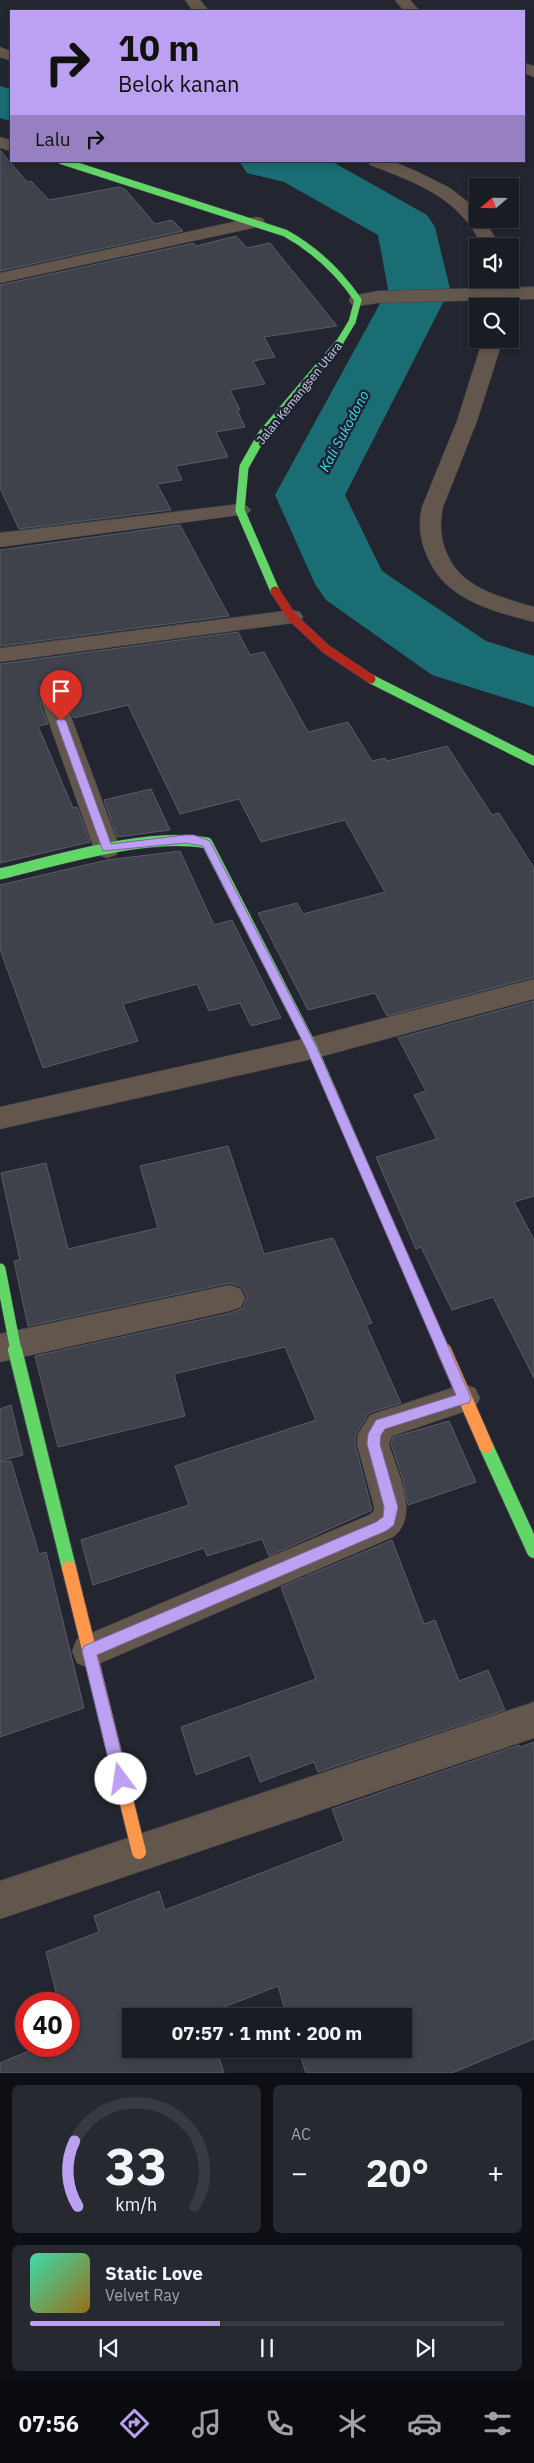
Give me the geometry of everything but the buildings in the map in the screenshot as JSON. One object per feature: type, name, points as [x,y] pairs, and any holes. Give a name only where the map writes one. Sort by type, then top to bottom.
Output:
[{"type":"street","points":[[192,0],[200,10]]},
{"type":"street","points":[[65,162],[256,222],[312,246],[338,268],[358,300],[534,293]]},
{"type":"street","points":[[379,162],[409,174],[458,201],[475,216],[489,238]]},
{"type":"street","points":[[0,278],[256,222]]},
{"type":"street","name":"Jalan Kemangsen Utara","points":[[358,300],[352,322],[344,338],[262,435],[244,467],[240,510],[268,580],[292,617],[326,649],[379,684],[534,761]]},
{"type":"street","points":[[490,348],[446,476],[433,501],[430,524],[433,543],[453,581],[473,593],[534,615]]},
{"type":"street","points":[[0,540],[240,510]]},
{"type":"street","points":[[0,655],[292,617]]},
{"type":"street","points":[[54,703],[107,849]]},
{"type":"street","points":[[0,874],[107,849],[185,839],[194,839],[206,843],[312,1048],[464,1398],[534,1551]]},
{"type":"street","points":[[0,1118],[312,1048],[534,989]]},
{"type":"street","points":[[0,1269],[7,1346],[89,1651],[138,1852]]},
{"type":"street","points":[[7,1346],[230,1298]]},
{"type":"street","points":[[89,1651],[381,1526],[389,1520],[391,1507],[373,1444],[374,1434],[381,1424],[464,1398]]},
{"type":"street","points":[[0,1900],[534,1720]]},
{"type":"waterway","name":"Kali Sukodono","points":[[0,102],[10,105]]},
{"type":"waterway","name":"Kali Sukodono","points":[[272,162],[303,169],[406,227],[419,289],[310,495],[352,584],[459,658],[534,682]]},
{"type":"traffic: fast","points":[[65,162],[285,233],[327,261],[358,300],[352,322],[344,338],[262,435],[244,467],[240,510],[269,581],[275,591]]},
{"type":"traffic: fast","points":[[371,679],[534,761]]},
{"type":"traffic: fast","points":[[0,874],[107,849],[185,839],[207,843],[312,1048],[351,1138]]},
{"type":"traffic: fast","points":[[0,1269],[14,1344],[69,1568]]},
{"type":"traffic: fast","points":[[486,1446],[534,1551]]},
{"type":"traffic: slow","points":[[351,1138],[486,1446]]},
{"type":"traffic: slow","points":[[69,1568],[139,1852]]},
{"type":"traffic: jam","points":[[275,591],[292,617],[326,649],[371,679]]},
{"type":"route","points":[[61,721],[107,849],[185,839],[194,839],[206,843],[312,1048],[464,1398],[381,1424],[374,1434],[373,1444],[391,1507],[389,1520],[381,1526],[89,1651],[121,1779]]}]
